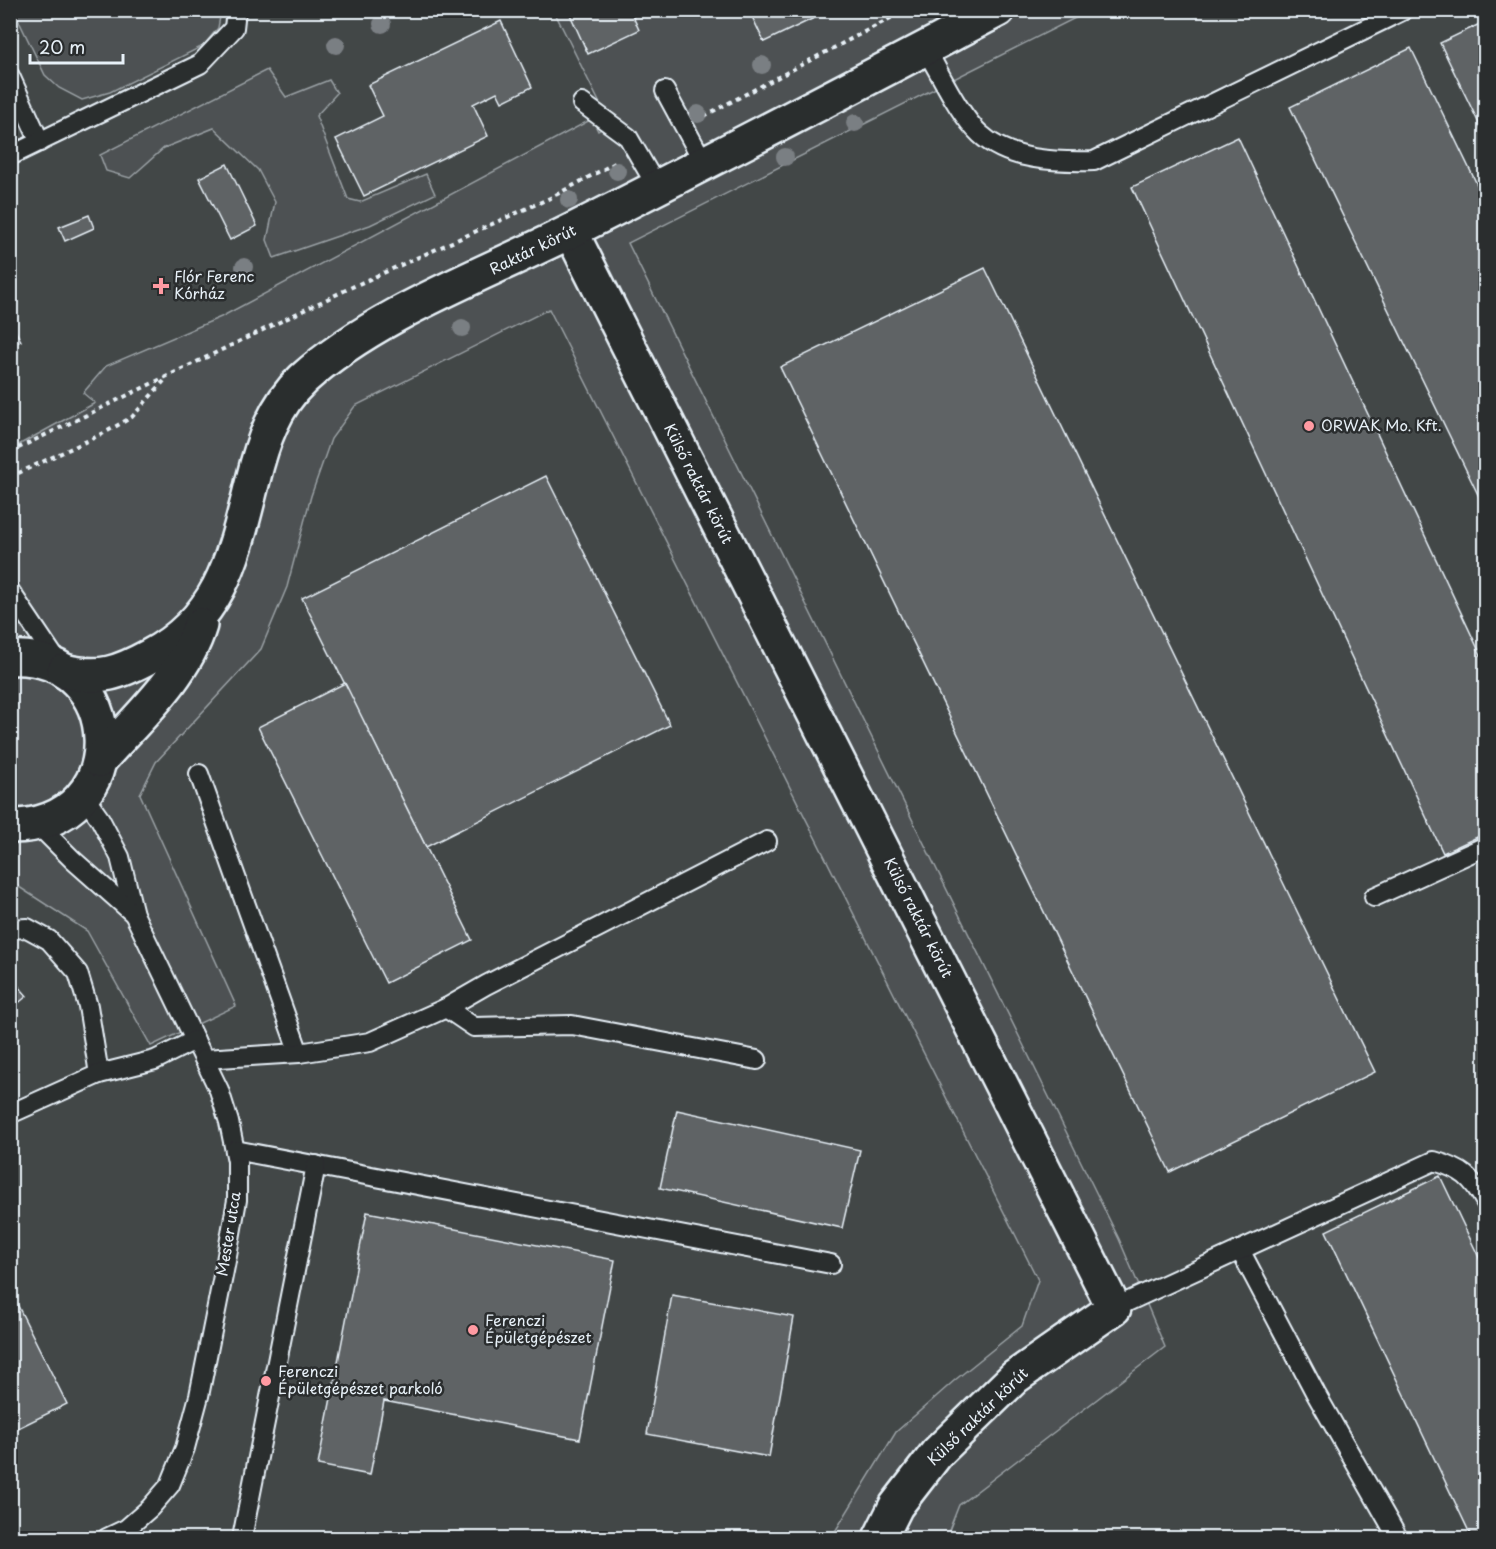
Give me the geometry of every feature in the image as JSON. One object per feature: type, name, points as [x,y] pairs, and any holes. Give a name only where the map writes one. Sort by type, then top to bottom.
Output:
[{"type":"street","name":"Raktár körút","points":[[203,614],[217,592],[236,546],[267,433],[278,410],[300,382],[318,366],[397,315],[571,232],[646,169],[693,144],[925,48],[998,10]]},
{"type":"street","name":"Külső raktár körút","points":[[571,232],[1114,1308],[1015,1377],[937,1453],[896,1506],[880,1539]]},
{"type":"street","points":[[10,658],[41,660],[64,671],[83,676],[100,676],[130,667],[166,648],[203,614]]},
{"type":"street","points":[[100,760],[183,664],[194,645],[203,614]]},
{"type":"street","points":[[24,825],[66,811],[83,795],[93,779],[100,760],[102,738],[95,709],[84,689],[64,671]]},
{"type":"lane","points":[[10,156],[200,64],[234,28],[236,10]]},
{"type":"lane","points":[[925,48],[965,116],[979,133],[993,143],[1011,152],[1038,158],[1067,162],[1094,161],[1404,10]]},
{"type":"lane","points":[[10,76],[40,142]]},
{"type":"lane","points":[[665,91],[693,144]]},
{"type":"lane","points":[[582,103],[628,137],[646,169]]},
{"type":"lane","points":[[10,591],[64,671]]},
{"type":"lane","points":[[199,774],[299,1053]]},
{"type":"lane","points":[[83,795],[100,819],[120,857],[134,914]]},
{"type":"lane","points":[[24,825],[73,860],[134,914]]},
{"type":"lane","points":[[204,1059],[299,1053],[370,1042],[446,1008],[486,985],[767,841]]},
{"type":"lane","points":[[1374,897],[1485,846]]},
{"type":"lane","name":"Mester utca","points":[[107,1539],[126,1528],[150,1508],[170,1485],[185,1448],[200,1396],[235,1210],[237,1161],[230,1122],[219,1090],[134,914]]},
{"type":"lane","points":[[10,929],[27,928],[48,940],[78,973],[88,1006],[99,1074]]},
{"type":"lane","points":[[446,1008],[474,1027],[572,1025],[757,1060]]},
{"type":"lane","points":[[10,1114],[99,1074],[155,1060],[195,1040]]},
{"type":"lane","points":[[235,1150],[831,1264]]},
{"type":"lane","points":[[1114,1308],[1434,1161],[1457,1168],[1478,1188],[1485,1203]]},
{"type":"lane","points":[[242,1539],[316,1165]]},
{"type":"lane","points":[[1240,1250],[1316,1394],[1398,1539]]},
{"type":"path","points":[[693,144],[906,10]]},
{"type":"path","points":[[10,452],[351,287],[549,198],[646,169]]},
{"type":"path","points":[[10,477],[104,434],[132,417],[166,378]]},
{"type":"shaded area","name":"Flór Ferenc Kórház","points":[[11,11],[554,11],[611,124],[11,449]]},
{"type":"shaded area","points":[[14,11],[221,11],[218,28],[203,46],[110,92],[82,100],[59,88],[45,75]]},
{"type":"shaded area","points":[[554,11],[1089,11],[628,243],[1119,1239],[1165,1347],[959,1505],[946,1538],[831,1538],[896,1432],[955,1380],[1022,1326],[1038,1280],[549,309],[355,406],[331,439],[311,496],[287,587],[261,649],[156,762],[140,794],[236,1006],[151,1046],[87,931],[16,885],[11,889],[11,449],[95,403],[83,393],[106,366],[221,317],[592,119],[598,131],[610,124]]},
{"type":"shaded area","points":[[1089,11],[1485,11],[1485,1538],[946,1538],[959,1505],[1165,1347],[1119,1239],[628,243]]},
{"type":"shaded area","points":[[267,70],[286,97],[329,80],[337,93],[316,116],[348,199],[360,202],[426,174],[435,194],[370,225],[274,258],[267,240],[275,202],[258,170],[214,128],[164,148],[130,178],[106,171],[100,155]]},
{"type":"shaded area","points":[[549,308],[1038,1280],[1022,1326],[955,1380],[831,1538],[11,1538],[11,889],[16,885],[87,931],[151,1046],[236,1006],[139,794],[156,762],[188,726],[287,587],[311,496],[331,439],[355,406]]},
{"type":"building","points":[[568,10],[630,10],[639,30],[588,54]]},
{"type":"building","points":[[749,10],[831,10],[764,42]]},
{"type":"building","points":[[501,21],[532,87],[502,102],[497,92],[473,104],[488,136],[364,196],[336,139],[383,116],[368,85]]},
{"type":"building","points":[[1486,21],[1486,138],[1440,43]]},
{"type":"building","points":[[1411,48],[1486,203],[1486,511],[1290,107]]},
{"type":"building","name":"ORWAK Mo. Kft.","points":[[1238,137],[1486,666],[1486,833],[1443,853],[1132,187]]},
{"type":"building","points":[[227,164],[257,226],[230,240],[199,178]]},
{"type":"building","points":[[89,215],[94,228],[65,241],[59,227]]},
{"type":"building","points":[[985,268],[1375,1072],[1170,1172],[780,367]]},
{"type":"building","points":[[10,321],[21,341],[10,346]]},
{"type":"building","points":[[546,476],[670,725],[426,847],[302,598]]},
{"type":"building","points":[[345,683],[472,940],[386,983],[258,727]]},
{"type":"building","points":[[10,976],[27,996],[10,1010]]},
{"type":"building","points":[[677,1110],[860,1150],[842,1228],[660,1188]]},
{"type":"building","points":[[1440,1176],[1486,1272],[1486,1538],[1472,1538],[1326,1231]]},
{"type":"building","name":"Ferenczi Épületgépészet","points":[[367,1212],[615,1260],[580,1439],[384,1401],[370,1475],[318,1465]]},
{"type":"building","points":[[10,1290],[67,1404],[10,1432]]},
{"type":"building","points":[[672,1295],[794,1317],[769,1457],[647,1434]]},
{"type":"place","name":"Flór Ferenc Kórház","points":[[161,286]]},
{"type":"place","name":"ORWAK Mo. Kft.","points":[[1309,426]]},
{"type":"place","name":"Ferenczi Épületgépészet","points":[[473,1330]]},
{"type":"place","name":"Ferenczi Épületgépészet parkoló","points":[[266,1381]]}]
